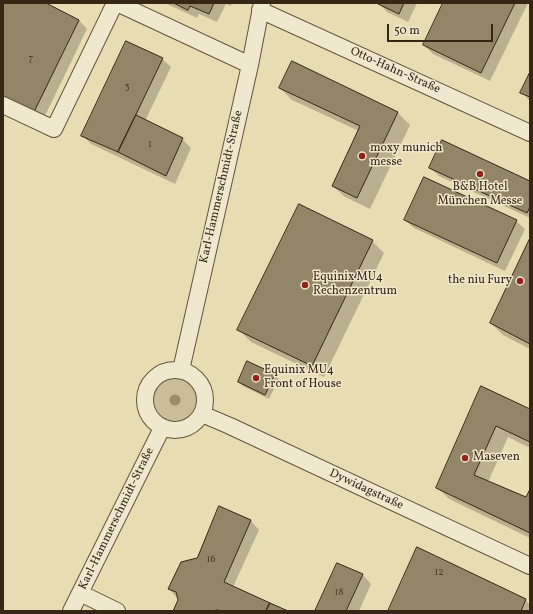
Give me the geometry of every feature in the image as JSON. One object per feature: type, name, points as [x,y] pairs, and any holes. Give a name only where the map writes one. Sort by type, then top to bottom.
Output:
[{"type":"street","points":[[3,105],[54,128],[116,3],[250,65]]},
{"type":"street","name":"Karl-Hammerschmidt-Straße","points":[[181,370],[250,65],[261,7]]},
{"type":"street","name":"Otto-Hahn-Straße","points":[[261,7],[530,133]]},
{"type":"street","points":[[174,370],[181,370],[189,373],[195,378],[202,388],[205,399],[202,414],[196,422],[189,427],[180,430],[162,428],[147,412],[145,405],[146,390],[154,378],[160,374],[174,370]]},
{"type":"street","name":"Dywidagstraße","points":[[202,414],[530,566]]},
{"type":"street","name":"Karl-Hammerschmidt-Straße","points":[[71,611],[162,428]]},
{"type":"street","points":[[80,593],[117,611]]},
{"type":"shaded area","points":[[175,376],[184,378],[192,383],[197,391],[199,400],[197,409],[192,417],[184,422],[175,424],[166,422],[158,417],[153,409],[151,400],[153,391],[158,383],[166,378]]},
{"type":"building","points":[[3,3],[46,3],[79,20],[33,114],[3,99]]},
{"type":"building","points":[[174,3],[214,3],[209,14],[190,6],[188,10]]},
{"type":"building","points":[[378,3],[404,3],[399,14]]},
{"type":"building","points":[[443,3],[515,3],[481,73],[423,45]]},
{"type":"building","points":[[126,41],[163,58],[118,152],[81,136]]},
{"type":"building","name":"moxy munich messe","points":[[292,61],[398,112],[357,198],[332,186],[360,126],[279,88]]},
{"type":"building","points":[[530,72],[530,97],[520,93]]},
{"type":"building","points":[[136,115],[183,138],[166,176],[118,152]]},
{"type":"building","name":"B&B Hotel München Messe","points":[[442,140],[530,181],[530,207],[527,213],[429,168]]},
{"type":"building","points":[[424,177],[517,220],[497,263],[404,220]]},
{"type":"building","name":"Equinix MU4 Rechenzentrum","points":[[299,204],[373,240],[312,366],[237,330]]},
{"type":"building","name":"the niu Fury","points":[[530,238],[530,344],[490,323]]},
{"type":"building","name":"Equinix MU4 Front of House","points":[[247,361],[275,374],[265,395],[238,382]]},
{"type":"building","name":"Maseven","points":[[481,386],[530,409],[530,442],[496,426],[474,475],[526,497],[530,489],[530,533],[436,488]]},
{"type":"building","points":[[219,506],[251,520],[224,582],[270,603],[266,611],[173,611],[178,600],[176,592],[168,589],[181,562],[197,558]]},
{"type":"building","points":[[417,547],[526,599],[521,611],[388,611]]},
{"type":"building","points":[[337,563],[363,574],[346,611],[315,611]]},
{"type":"building","points":[[270,603],[288,611],[266,611]]},
{"type":"place","name":"moxy munich messe","points":[[362,156]]},
{"type":"place","name":"B&B Hotel München Messe","points":[[480,174]]},
{"type":"place","name":"the niu Fury","points":[[520,281]]},
{"type":"place","name":"Equinix MU4 Rechenzentrum","points":[[305,285]]},
{"type":"place","name":"Equinix MU4 Front of House","points":[[256,378]]},
{"type":"place","name":"Maseven","points":[[465,458]]}]
